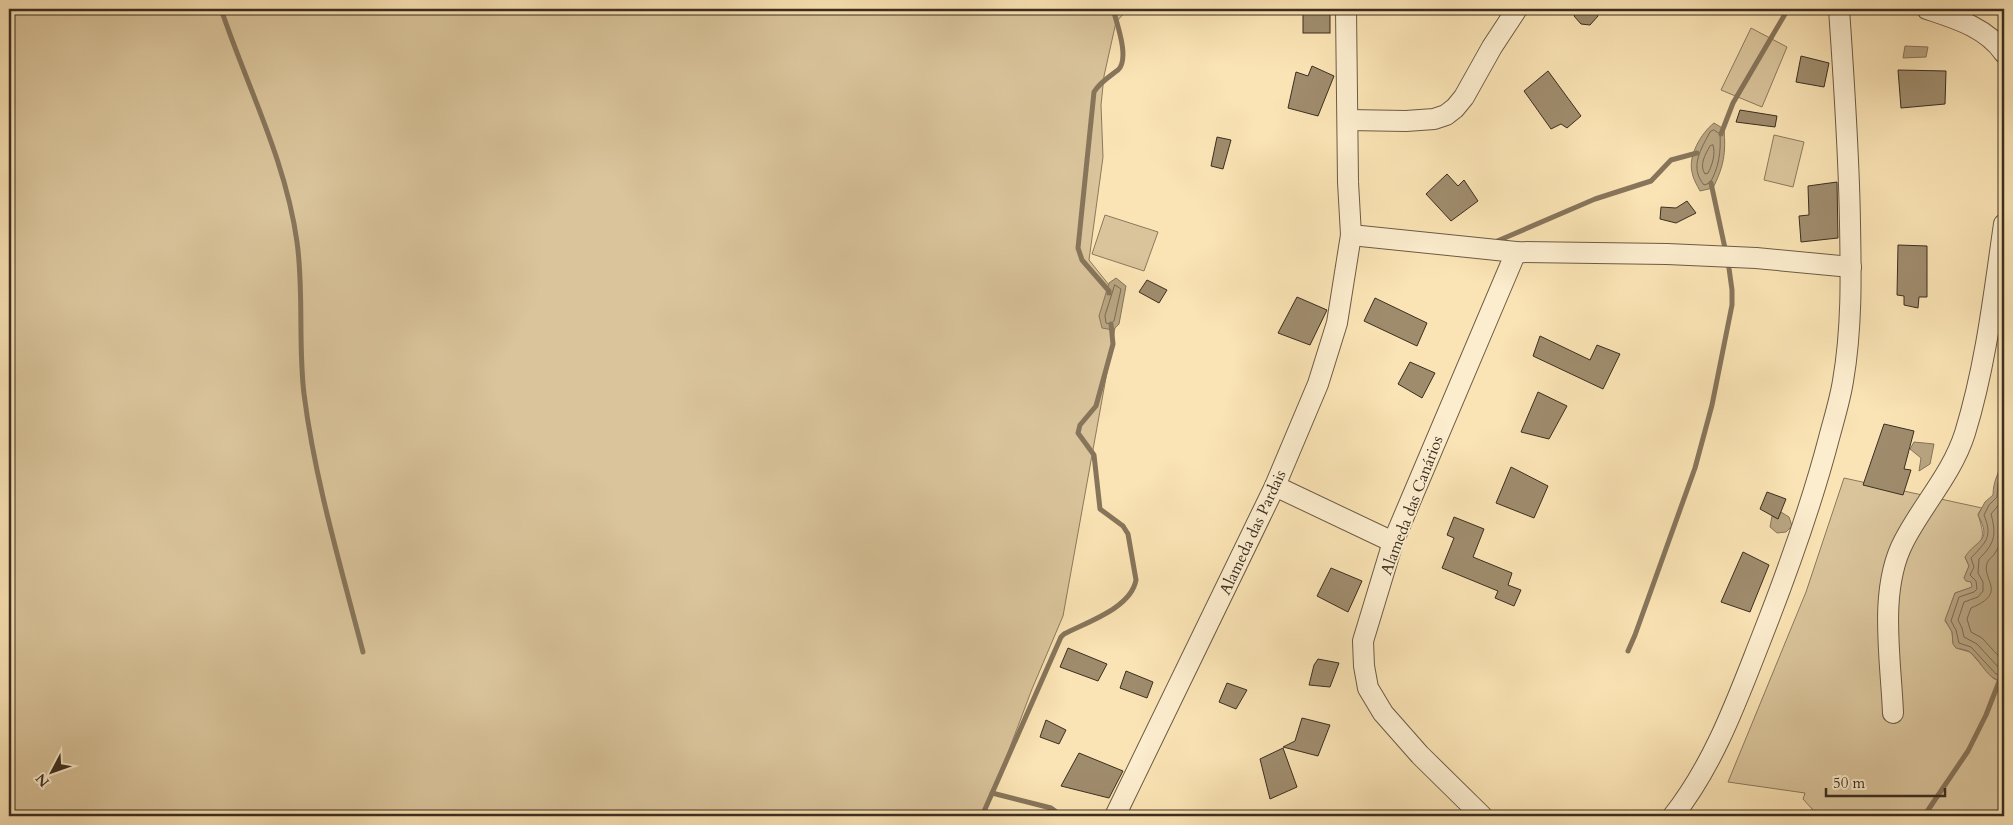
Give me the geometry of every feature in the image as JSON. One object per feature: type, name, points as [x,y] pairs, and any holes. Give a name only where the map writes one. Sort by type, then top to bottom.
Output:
[{"type":"street","name":"Alameda das Pardais","points":[[1115,816],[1275,486],[1318,384],[1337,323],[1351,235],[1348,182],[1346,9]]},
{"type":"street","points":[[1348,120],[1406,121],[1446,115],[1464,97],[1492,47],[1517,9]]},
{"type":"street","points":[[1673,816],[1691,793],[1715,748],[1743,685],[1788,570],[1822,462],[1843,382],[1850,318],[1851,267],[1848,136],[1839,9]]},
{"type":"street","points":[[1926,9],[1959,20],[1981,31],[2004,53]]},
{"type":"street","points":[[1893,713],[1888,611],[1892,571],[1904,542],[1950,469],[1965,434],[1979,375],[2004,224]]},
{"type":"street","points":[[1351,235],[1516,252],[1667,254],[1756,258],[1851,267]]},
{"type":"street","name":"Alameda das Canários","points":[[1482,816],[1414,748],[1383,713],[1368,688],[1364,666],[1364,641],[1393,542],[1516,252]]},
{"type":"street","points":[[1275,486],[1393,542]]},
{"type":"shaded area","points":[[9,9],[1128,9],[1116,22],[1104,76],[1101,105],[1103,157],[1089,260],[1113,290],[1118,311],[1063,616],[1032,689],[984,816],[9,816]]},
{"type":"shaded area","points":[[1751,28],[1787,47],[1762,107],[1721,90]]},
{"type":"shaded area","points":[[1774,135],[1804,142],[1793,187],[1764,180]]},
{"type":"shaded area","points":[[1105,215],[1158,232],[1144,271],[1092,254]]},
{"type":"shaded area","points":[[1844,478],[1982,508],[1978,514],[1982,538],[1965,557],[1969,566],[1964,578],[1971,582],[1973,587],[1955,593],[1945,621],[1952,631],[1953,643],[1956,648],[1970,652],[1993,678],[1998,681],[2004,680],[2004,816],[1810,816],[1813,810],[1803,799],[1805,793],[1728,782],[1806,592]]},
{"type":"water","points":[[1905,46],[1928,47],[1926,57],[1903,58]]},
{"type":"water","points":[[1714,123],[1724,129],[1725,145],[1723,159],[1720,173],[1713,188],[1700,191],[1693,175],[1692,159],[1700,139]]},
{"type":"water","points":[[1116,278],[1126,286],[1119,324],[1113,330],[1102,328],[1099,316],[1109,283]]},
{"type":"water","points":[[1914,442],[1934,444],[1930,464],[1919,471],[1921,458],[1910,449]]},
{"type":"water","points":[[2004,457],[2004,680],[1998,680],[1989,674],[1973,654],[1956,648],[1953,644],[1952,632],[1945,620],[1955,593],[1972,587],[1971,582],[1966,581],[1964,578],[1969,566],[1965,557],[1983,536],[1984,531],[1978,515],[1985,502],[1993,495],[1995,480]]},
{"type":"water","points":[[1781,512],[1789,517],[1792,526],[1786,532],[1777,533],[1770,527],[1772,516],[1778,519]]},
{"type":"building","points":[[1303,9],[1330,9],[1330,33],[1303,33]]},
{"type":"building","points":[[1579,9],[1594,9],[1598,16],[1590,25],[1581,24],[1574,16]]},
{"type":"building","points":[[1801,56],[1829,63],[1824,87],[1796,82]]},
{"type":"building","points":[[1312,66],[1334,76],[1318,116],[1288,108],[1296,72],[1308,76]]},
{"type":"building","points":[[1898,70],[1946,71],[1945,104],[1901,108]]},
{"type":"building","points":[[1548,71],[1581,116],[1567,128],[1561,124],[1551,129],[1524,91]]},
{"type":"building","points":[[1740,110],[1777,116],[1775,127],[1736,122]]},
{"type":"building","points":[[1217,137],[1231,140],[1223,169],[1211,166]]},
{"type":"building","points":[[1447,174],[1458,186],[1464,180],[1478,201],[1451,221],[1426,194]]},
{"type":"building","points":[[1837,182],[1838,238],[1801,242],[1799,216],[1809,215],[1808,186]]},
{"type":"building","points":[[1687,201],[1696,213],[1676,223],[1660,219],[1661,207],[1676,208]]},
{"type":"building","points":[[1898,245],[1927,246],[1927,297],[1919,297],[1918,308],[1904,305],[1904,296],[1897,295]]},
{"type":"building","points":[[1147,280],[1167,290],[1159,303],[1139,292]]},
{"type":"building","points":[[1297,297],[1327,310],[1310,345],[1278,333]]},
{"type":"building","points":[[1375,298],[1427,323],[1417,346],[1364,321]]},
{"type":"building","points":[[1540,336],[1590,360],[1597,345],[1620,354],[1603,389],[1533,356]]},
{"type":"building","points":[[1410,362],[1435,373],[1422,398],[1398,384]]},
{"type":"building","points":[[1538,392],[1567,406],[1549,439],[1521,432]]},
{"type":"building","points":[[1884,424],[1914,431],[1904,469],[1911,470],[1903,495],[1863,485]]},
{"type":"building","points":[[1511,467],[1548,486],[1534,518],[1496,503]]},
{"type":"building","points":[[1767,492],[1786,499],[1778,519],[1760,509]]},
{"type":"building","points":[[1454,517],[1484,529],[1473,557],[1512,573],[1508,585],[1521,590],[1514,606],[1495,598],[1498,591],[1442,568],[1454,538],[1447,535]]},
{"type":"building","points":[[1743,552],[1769,565],[1750,612],[1721,602]]},
{"type":"building","points":[[1331,568],[1362,581],[1348,612],[1317,596]]},
{"type":"building","points":[[1068,648],[1107,664],[1098,681],[1060,667]]},
{"type":"building","points":[[1318,659],[1339,663],[1330,687],[1309,685],[1314,665]]},
{"type":"building","points":[[1126,671],[1153,682],[1147,698],[1120,688]]},
{"type":"building","points":[[1227,683],[1247,690],[1236,709],[1219,702]]},
{"type":"building","points":[[1302,718],[1330,725],[1318,756],[1283,747],[1295,741]]},
{"type":"building","points":[[1046,720],[1066,730],[1059,744],[1040,737]]},
{"type":"building","points":[[1283,748],[1297,787],[1270,799],[1260,759]]},
{"type":"building","points":[[1079,753],[1123,771],[1109,798],[1061,786]]},
{"type":"waterway","points":[[221,9],[265,124],[292,212],[299,261],[302,375],[309,427],[329,524],[363,652]]},
{"type":"waterway","points":[[1109,293],[1082,260],[1078,248],[1094,92],[1102,82],[1118,70],[1123,58],[1122,41],[1113,9]]},
{"type":"waterway","points":[[1721,134],[1733,103],[1788,9]]},
{"type":"waterway","points":[[1495,242],[1595,199],[1651,181],[1671,160],[1697,153]]},
{"type":"waterway","points":[[1711,183],[1726,253]]},
{"type":"waterway","points":[[1628,651],[1695,468],[1712,405],[1732,305],[1728,261]]},
{"type":"waterway","points":[[982,816],[1061,637],[1117,606],[1126,599],[1136,580],[1128,534],[1123,526],[1100,509],[1094,455],[1078,433],[1080,425],[1096,406],[1113,344],[1111,324]]},
{"type":"waterway","points":[[1924,816],[1968,751],[1986,715],[2004,669]]},
{"type":"waterway","points":[[992,793],[1051,808],[1062,816]]}]
